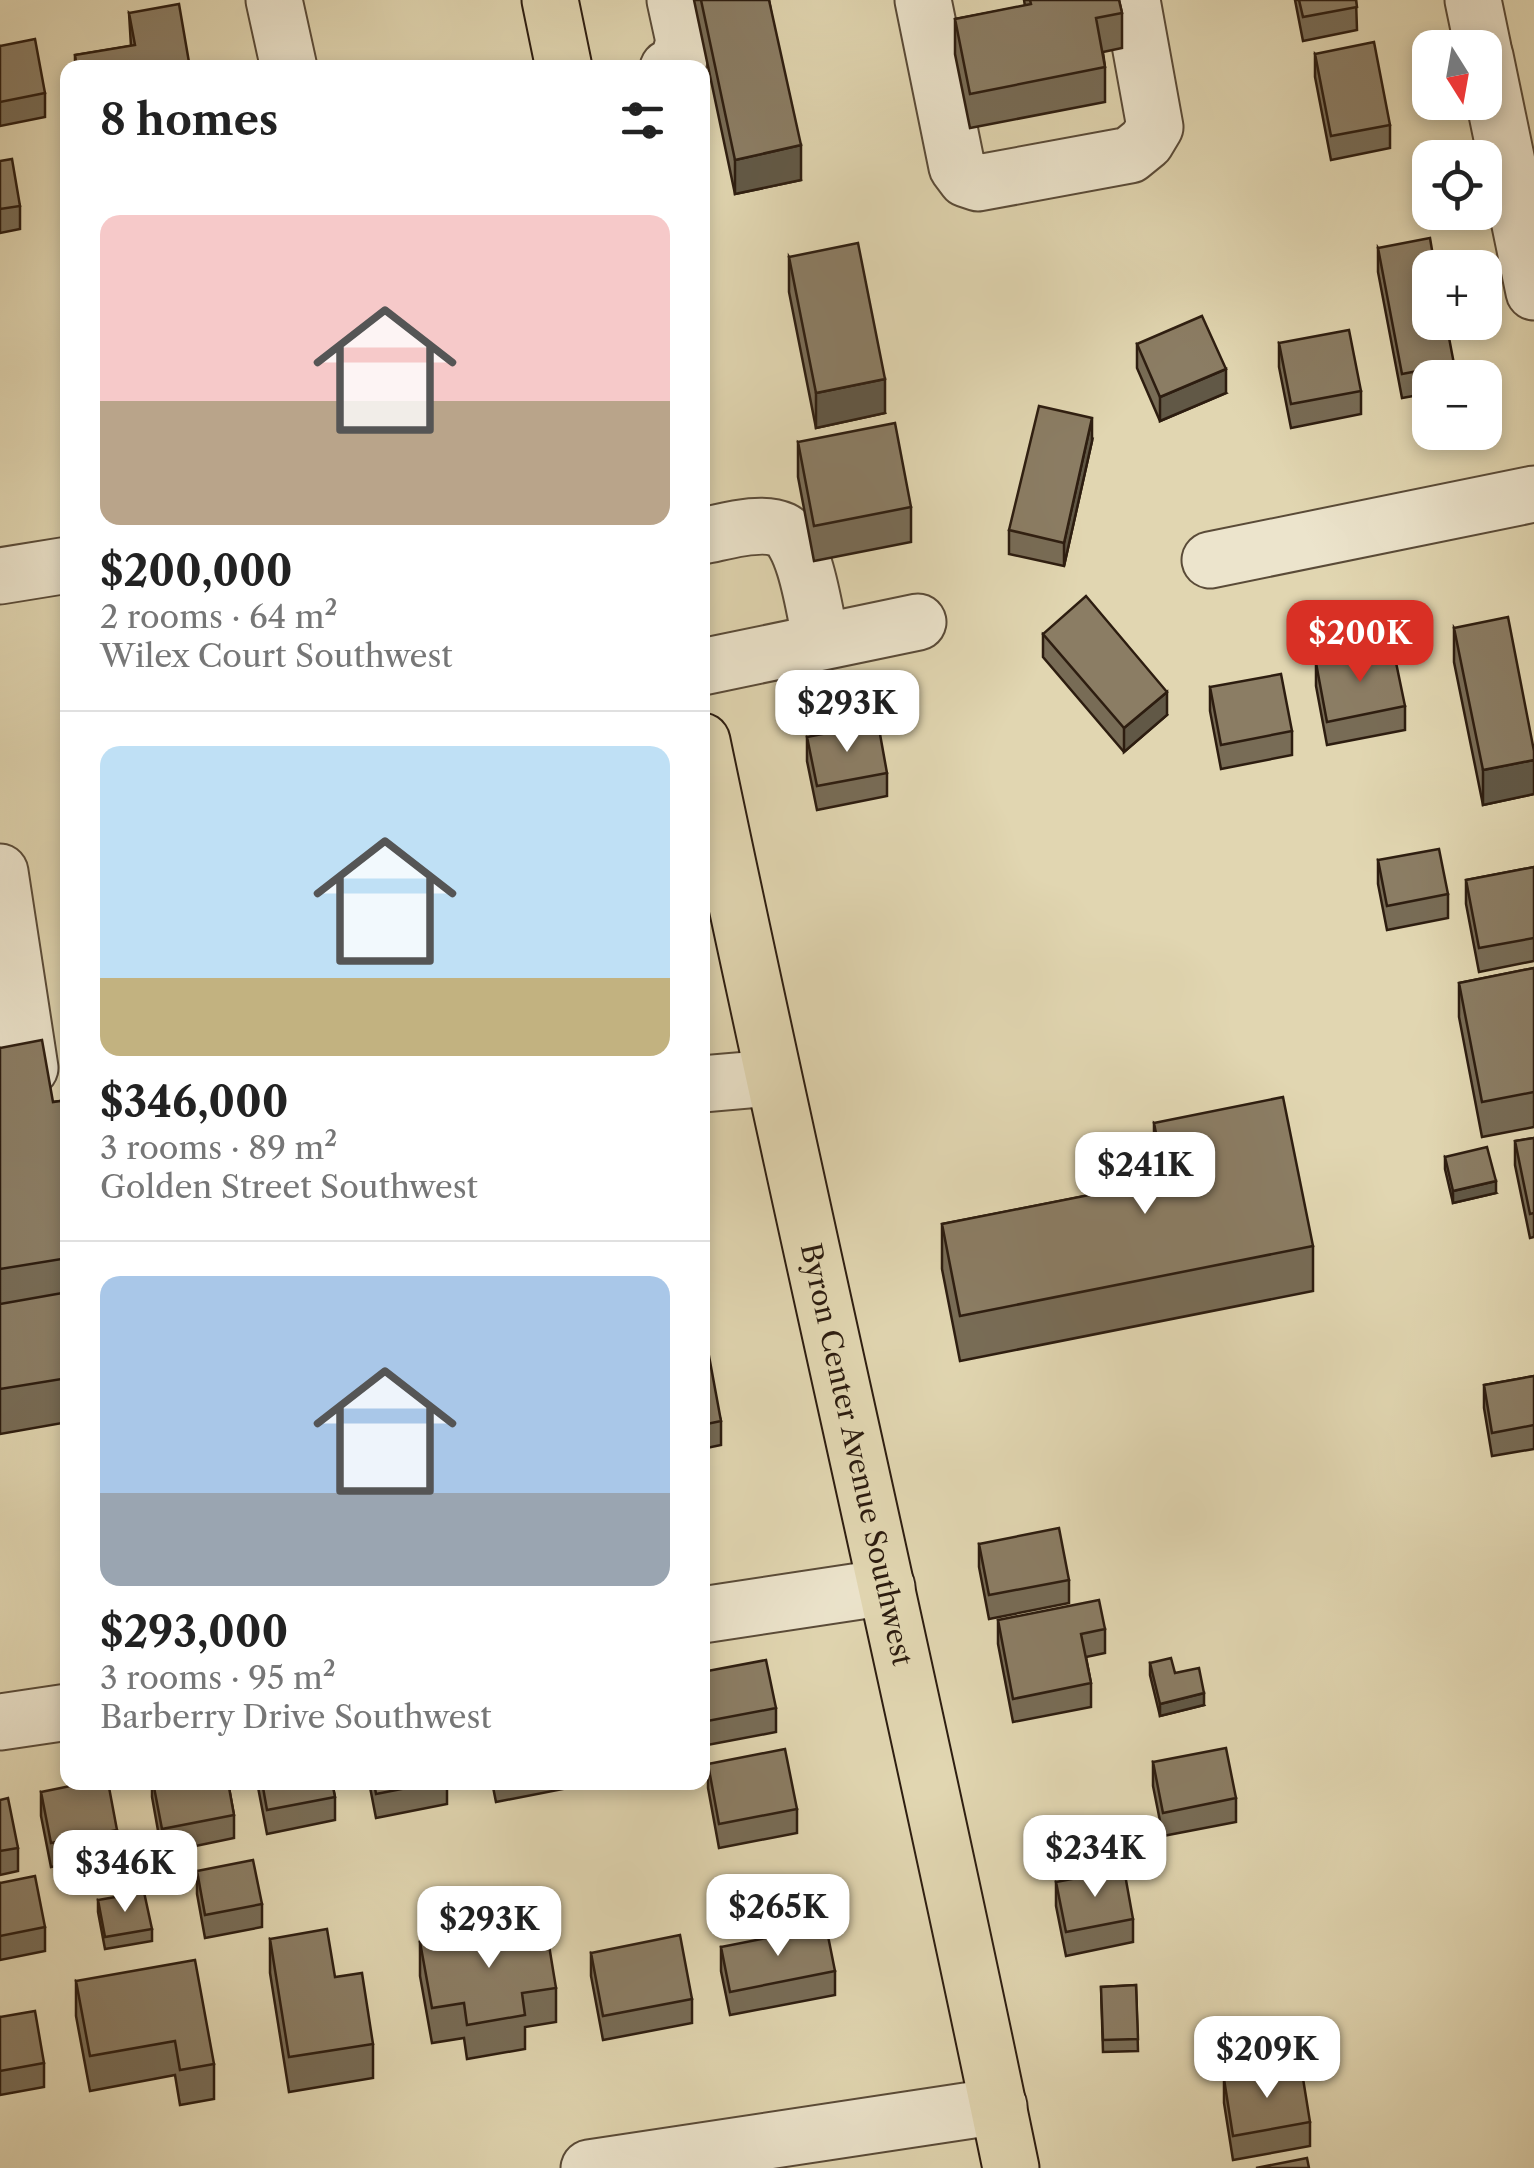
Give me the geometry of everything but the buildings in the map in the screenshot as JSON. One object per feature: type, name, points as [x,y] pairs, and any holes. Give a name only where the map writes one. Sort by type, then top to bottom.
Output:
[{"type":"main road","points":[[550,0],[562,60]]},
{"type":"main road","name":"Byron Center Avenue Southwest","points":[[710,779],[772,1078],[1012,2168]]},
{"type":"street","points":[[274,0],[288,60]]},
{"type":"street","points":[[676,0],[684,40],[679,60]]},
{"type":"street","points":[[923,0],[956,166],[966,180],[978,183],[1130,155],[1146,142],[1155,126],[1132,0]]},
{"type":"street","points":[[1474,0],[1480,30]]},
{"type":"street","points":[[1498,120],[1534,292]]},
{"type":"street","points":[[1210,560],[1534,494]]},
{"type":"street","points":[[710,535],[780,528],[792,538],[804,565],[821,642]]},
{"type":"street","points":[[0,576],[60,565]]},
{"type":"street","points":[[710,665],[918,622]]},
{"type":"street","points":[[0,872],[32,1068]]},
{"type":"street","points":[[710,1083],[772,1078]]},
{"type":"street","points":[[710,1614],[887,1587]]},
{"type":"street","points":[[0,1722],[60,1713]]},
{"type":"street","points":[[589,2168],[660,2163],[999,2106]]}]
